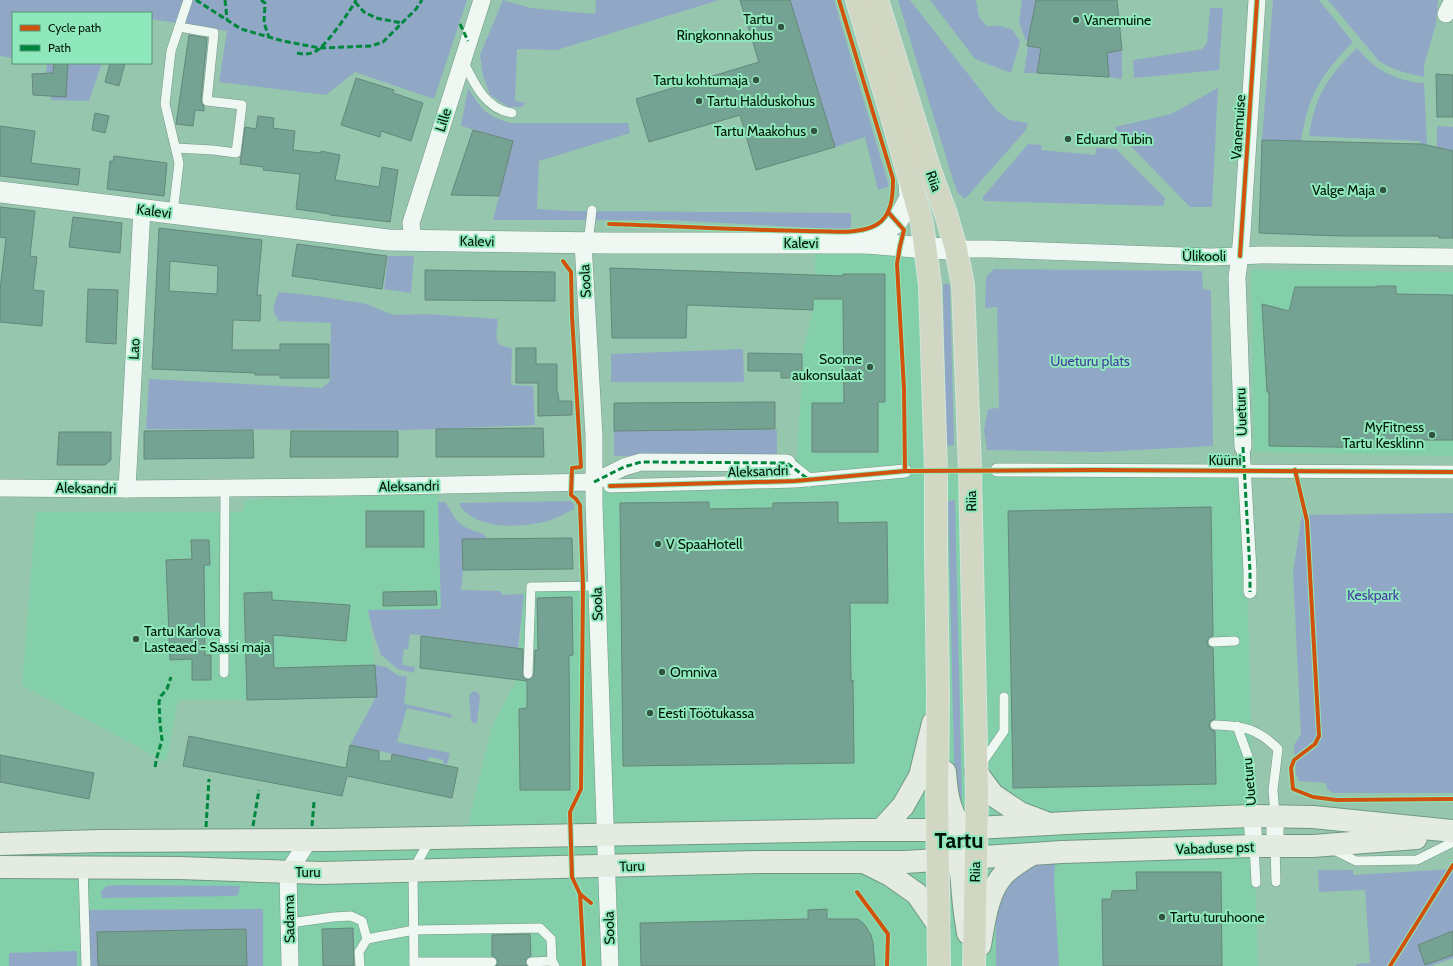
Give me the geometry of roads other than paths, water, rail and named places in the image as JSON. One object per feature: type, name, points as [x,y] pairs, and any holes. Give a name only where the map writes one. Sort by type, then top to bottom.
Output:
[{"type":"highway","name":"Riia","points":[[857,0],[922,223],[926,248],[930,285],[936,471],[938,695],[937,794],[957,842],[974,966]]},
{"type":"highway","name":"Riia","points":[[877,0],[930,171],[946,214],[956,249],[963,285],[970,478],[976,772],[957,842],[939,926],[940,966]]},
{"type":"main road","points":[[881,830],[904,806],[920,776],[938,695]]},
{"type":"main road","points":[[976,772],[994,795],[1020,813],[1048,824]]},
{"type":"main road","points":[[0,844],[100,841],[606,836],[881,830],[957,842],[986,834],[1013,831],[1048,824],[1252,816],[1313,817],[1453,831]]},
{"type":"main road","name":"Vabaduse pst","points":[[957,842],[1032,854],[1324,845],[1453,834]]},
{"type":"main road","name":"Turu","points":[[0,868],[180,868],[288,872],[758,862],[863,862],[957,842]]},
{"type":"main road","points":[[974,966],[989,903],[996,886],[1003,875],[1032,854]]},
{"type":"main road","points":[[863,862],[890,875],[917,894],[939,926]]},
{"type":"street","name":"Lille","points":[[413,240],[411,223],[482,0]]},
{"type":"street","name":"Vanemuise","points":[[1240,256],[1257,0]]},
{"type":"street","points":[[867,243],[897,222],[910,198],[910,180]]},
{"type":"street","name":"Kalevi","points":[[0,192],[388,240],[585,243],[867,243],[956,249]]},
{"type":"street","name":"Lao","points":[[127,489],[142,209]]},
{"type":"street","name":"Soola","points":[[585,243],[594,436],[602,484],[597,586],[608,866],[610,966]]},
{"type":"street","name":"Ülikooli","points":[[956,249],[1211,257],[1453,256]]},
{"type":"street","name":"Uueturu","points":[[1240,256],[1236,277],[1250,592]]},
{"type":"street","name":"Aleksandri","points":[[602,484],[624,467],[641,462],[787,463],[809,480]]},
{"type":"street","name":"Küüni","points":[[997,470],[1453,472]]},
{"type":"street","name":"Aleksandri","points":[[0,488],[127,489],[602,484],[809,480],[905,471]]},
{"type":"street","points":[[1252,816],[1265,846]]},
{"type":"street","points":[[1265,846],[1275,816]]},
{"type":"street","name":"Turu","points":[[288,872],[309,840]]},
{"type":"street","name":"Sadama","points":[[288,872],[290,966]]},
{"type":"lane","points":[[173,213],[179,163],[165,104],[171,50],[188,0]]},
{"type":"lane","points":[[176,148],[213,150],[236,154],[242,105],[207,101],[214,34],[179,27]]},
{"type":"lane","points":[[462,60],[471,78],[491,105],[503,112],[512,113]]},
{"type":"lane","points":[[585,243],[592,210]]},
{"type":"lane","points":[[224,673],[225,488]]},
{"type":"lane","points":[[528,674],[531,587],[597,586]]},
{"type":"lane","points":[[1213,642],[1235,641]]},
{"type":"lane","points":[[976,772],[1004,731],[1004,696]]},
{"type":"lane","points":[[1215,725],[1237,726]]},
{"type":"lane","name":"Uueturu","points":[[1237,726],[1260,734],[1278,750],[1274,790],[1275,816]]},
{"type":"lane","name":"Uueturu","points":[[1237,726],[1250,762],[1252,816]]},
{"type":"lane","points":[[431,838],[413,870],[414,964],[492,962]]},
{"type":"lane","points":[[1324,845],[1356,861],[1417,860],[1453,842]]},
{"type":"lane","points":[[1265,846],[1276,882]]},
{"type":"lane","points":[[1256,883],[1265,846]]},
{"type":"lane","points":[[83,867],[86,966]]},
{"type":"lane","points":[[290,924],[333,917],[351,916],[362,921],[366,939],[359,952],[360,966]]},
{"type":"lane","points":[[366,939],[414,930],[540,928],[551,939],[554,964],[531,962]]},
{"type":"place","name":"Vanemuine","points":[[1076,20]]},
{"type":"place","name":"Tartu Ringkonnakohus","points":[[781,27]]},
{"type":"place","name":"Tartu kohtumaja","points":[[756,80]]},
{"type":"place","name":"Tartu Halduskohus","points":[[699,101]]},
{"type":"place","name":"Tartu Maakohus","points":[[814,131]]},
{"type":"place","name":"Eduard Tubin","points":[[1068,139]]},
{"type":"place","name":"Valge Maja","points":[[1383,190]]},
{"type":"place","name":"Soome aukonsulaat","points":[[870,367]]},
{"type":"place","name":"MyFitness Tartu Kesklinn","points":[[1432,435]]},
{"type":"place","name":"V SpaaHotell","points":[[658,544]]},
{"type":"place","name":"Tartu Karlova Lasteaed - Sassi maja","points":[[136,639]]},
{"type":"place","name":"Omniva","points":[[662,672]]},
{"type":"place","name":"Eesti Töötukassa","points":[[650,713]]},
{"type":"place","name":"Tartu turuhoone","points":[[1162,917]]},
{"type":"district","name":"Tartu","points":[[959,840]]},
{"type":"park label","name":"Uueturu plats","points":[[1090,361]]},
{"type":"park label","name":"Keskpark","points":[[1373,595]]}]
